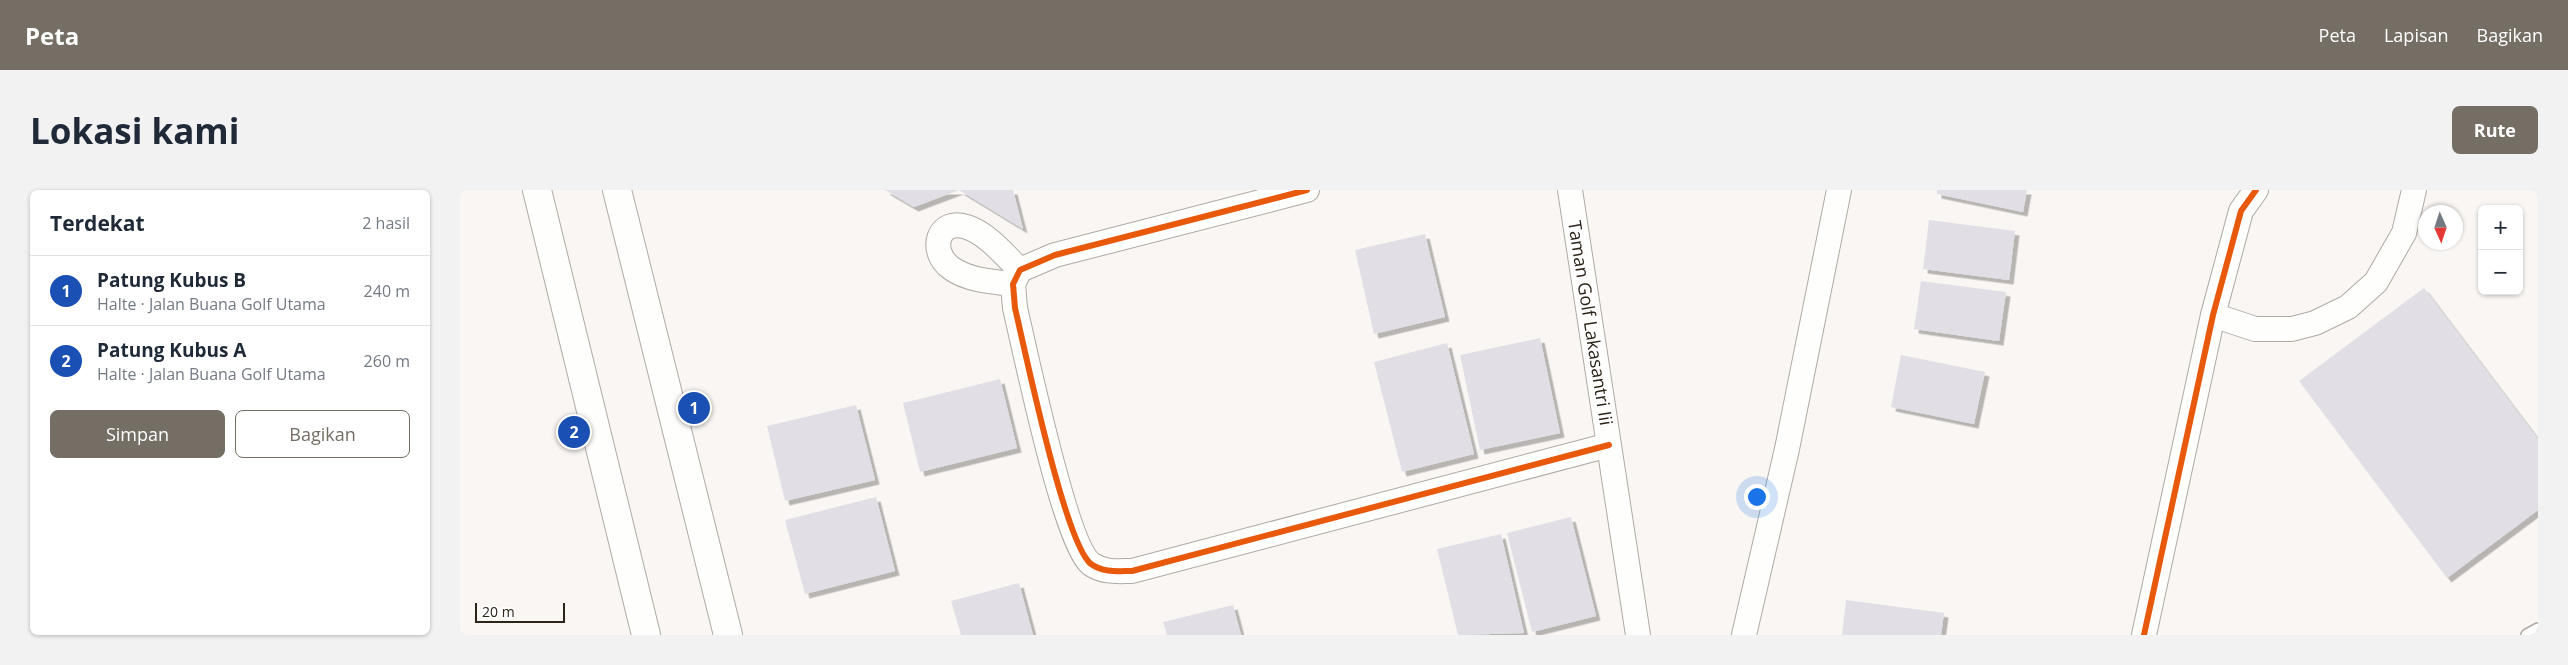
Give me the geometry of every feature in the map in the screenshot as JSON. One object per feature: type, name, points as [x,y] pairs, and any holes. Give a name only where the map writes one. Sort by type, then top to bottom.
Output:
[{"type":"main road","points":[[537,190],[646,635]]},
{"type":"main road","points":[[617,190],[728,635]]},
{"type":"street","points":[[1307,190],[1055,255],[1017,277],[1015,308],[1053,465],[1079,547],[1091,563],[1108,571],[1132,571],[1610,445]]},
{"type":"street","name":"Taman Golf Lakasantri Iii","points":[[1570,190],[1638,635]]},
{"type":"street","points":[[1744,635],[1787,449],[1839,190]]},
{"type":"street","points":[[2144,635],[2237,200],[2256,190]]},
{"type":"street","points":[[2213,315],[2255,329],[2292,330],[2314,323],[2348,307],[2376,282],[2404,233],[2414,190]]},
{"type":"lane","points":[[2527,635],[2538,630]]},
{"type":"building","points":[[885,190],[959,190],[914,207]]},
{"type":"building","points":[[959,190],[1013,190],[1023,229]]},
{"type":"building","points":[[1937,190],[2027,190],[2023,212],[1937,194]]},
{"type":"building","points":[[1929,220],[2015,231],[2009,280],[1923,269]]},
{"type":"building","points":[[1425,234],[1445,317],[1374,334],[1355,250]]},
{"type":"building","points":[[1921,281],[2006,292],[1999,341],[1914,329]]},
{"type":"building","points":[[2424,288],[2538,439],[2538,510],[2447,578],[2299,381]]},
{"type":"building","points":[[1540,338],[1560,433],[1480,450],[1460,355]]},
{"type":"building","points":[[1447,343],[1474,454],[1402,472],[1374,362]]},
{"type":"building","points":[[1901,355],[1985,372],[1974,424],[1891,407]]},
{"type":"building","points":[[1000,379],[1017,448],[920,472],[903,403]]},
{"type":"building","points":[[856,405],[875,480],[785,501],[767,426]]},
{"type":"building","points":[[876,497],[895,571],[805,594],[785,520]]},
{"type":"building","points":[[1571,517],[1596,616],[1532,632],[1507,533]]},
{"type":"building","points":[[1501,534],[1524,633],[1458,635],[1437,549]]},
{"type":"building","points":[[1019,583],[1033,635],[961,635],[951,601]]},
{"type":"building","points":[[1846,600],[1944,613],[1941,635],[1842,635]]},
{"type":"building","points":[[1233,605],[1241,635],[1167,635],[1163,622]]},
{"type":"cycle path","points":[[1307,190],[1055,255],[1020,270],[1013,284],[1015,308],[1047,444],[1070,521],[1081,549],[1091,564],[1106,570],[1132,571],[1609,445]]},
{"type":"cycle path","points":[[2144,635],[2213,315],[2241,211],[2256,190]]},
{"type":"place","name":"Patung Kubus B","points":[[694,408]]},
{"type":"place","name":"Patung Kubus A","points":[[574,432]]}]
